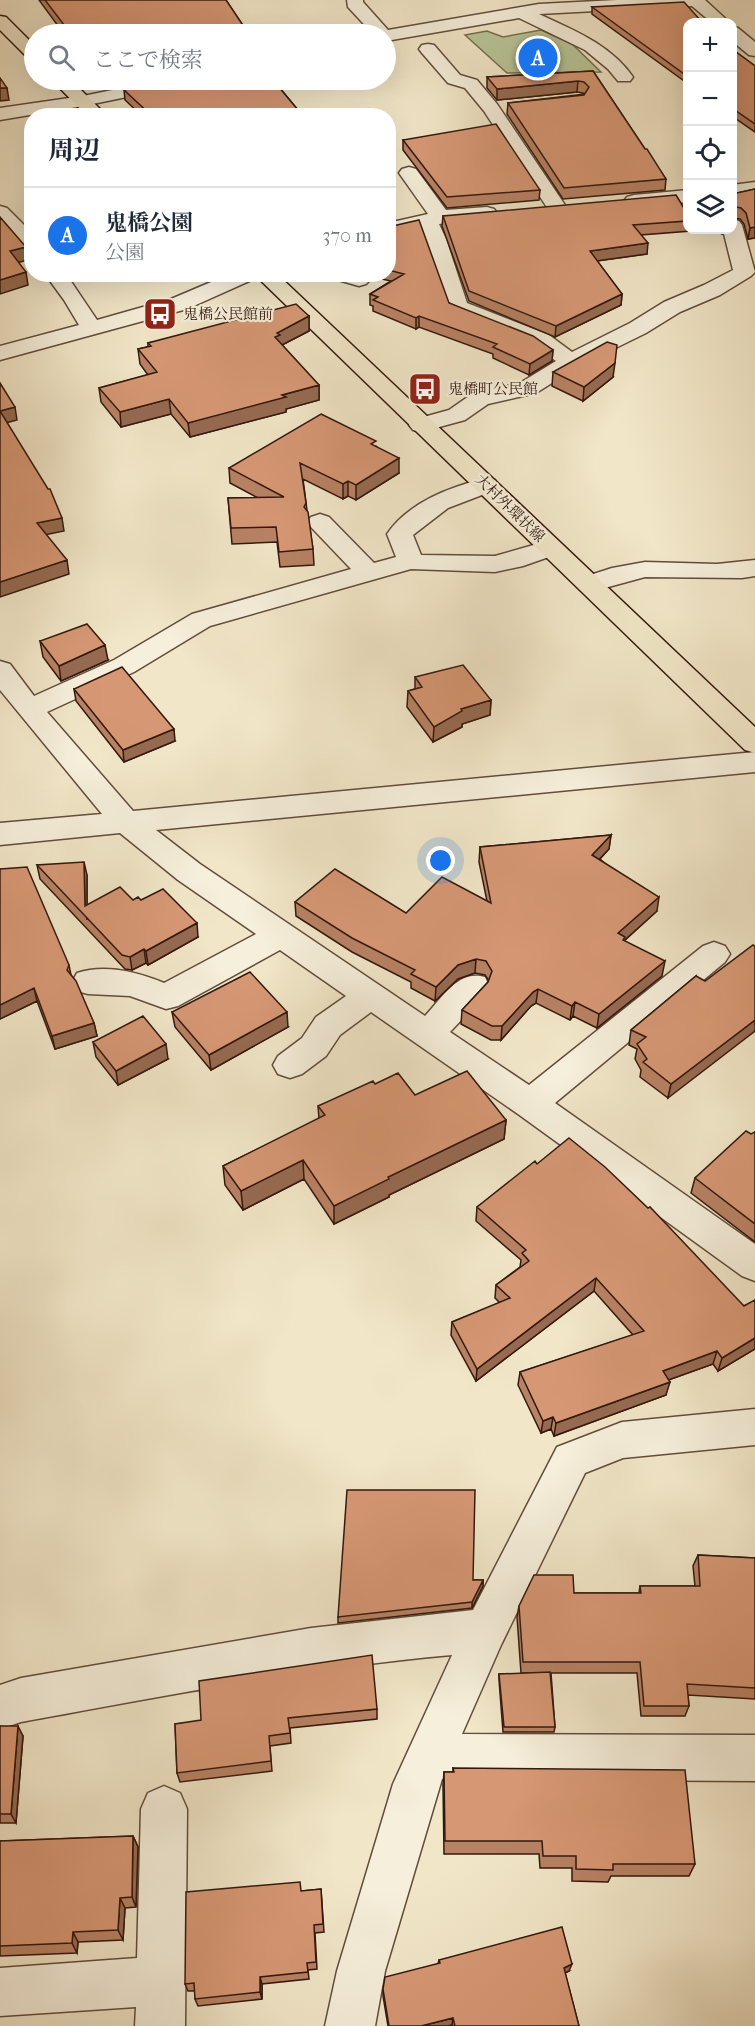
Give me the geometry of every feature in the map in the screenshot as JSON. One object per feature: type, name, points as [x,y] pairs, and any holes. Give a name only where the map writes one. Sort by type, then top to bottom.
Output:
[{"type":"main road","points":[[0,21],[24,44]]},
{"type":"main road","points":[[71,90],[89,108]]},
{"type":"main road","name":"大村外環状線","points":[[272,282],[755,742]]},
{"type":"street","points":[[354,0],[354,3],[374,24]]},
{"type":"street","points":[[396,33],[521,12],[696,0],[717,18]]},
{"type":"street","points":[[521,12],[600,52],[615,63],[624,77]]},
{"type":"street","points":[[737,36],[755,51]]},
{"type":"street","points":[[428,49],[454,79],[471,84],[491,108],[557,208]]},
{"type":"street","points":[[38,108],[136,90]]},
{"type":"street","points":[[491,108],[512,106]]},
{"type":"street","points":[[0,114],[24,110]]},
{"type":"street","points":[[409,174],[434,218],[436,239],[457,307],[541,340],[571,361]]},
{"type":"street","points":[[737,190],[755,188]]},
{"type":"street","points":[[616,203],[683,196]]},
{"type":"street","points":[[534,210],[580,206]]},
{"type":"street","points":[[0,212],[23,244]]},
{"type":"street","points":[[396,227],[434,218],[511,212]]},
{"type":"street","points":[[421,425],[457,415],[480,399],[528,388],[571,361],[638,328],[672,307],[712,290],[749,270],[735,234]]},
{"type":"street","points":[[61,282],[92,328]]},
{"type":"street","points":[[0,353],[179,304],[230,282]]},
{"type":"street","points":[[410,561],[400,534],[412,521],[450,495],[486,485]]},
{"type":"street","points":[[320,522],[369,572]]},
{"type":"street","points":[[17,705],[124,666],[201,620],[410,561],[495,564],[514,561],[551,548]]},
{"type":"street","points":[[590,584],[631,570],[734,573],[755,568]]},
{"type":"street","points":[[0,670],[17,705],[125,821],[189,872],[530,1104],[755,1265]]},
{"type":"street","points":[[0,834],[755,762]]},
{"type":"street","points":[[88,982],[133,984],[166,997],[282,934]]},
{"type":"street","points":[[530,1104],[714,954]]},
{"type":"street","points":[[428,1034],[473,986]]},
{"type":"street","points":[[290,1065],[314,1047],[328,1026],[371,995]]},
{"type":"street","points":[[350,2026],[361,1971],[416,1784],[486,1630],[572,1460],[622,1440],[755,1426]]},
{"type":"street","points":[[0,1707],[21,1700],[232,1662],[405,1636],[486,1630]]},
{"type":"street","points":[[429,1756],[755,1758]]},
{"type":"street","points":[[0,1992],[161,2003],[164,1809]]},
{"type":"green space","points":[[541,30],[572,44],[601,72],[507,73],[465,35],[487,31],[503,37]]},
{"type":"building","points":[[45,0],[226,0],[242,24],[63,24]]},
{"type":"building","points":[[684,2],[698,18],[683,18],[683,73],[592,7]]},
{"type":"building","points":[[737,53],[755,66],[755,124],[737,111]]},
{"type":"building","points":[[593,71],[666,179],[564,188],[508,103],[584,95],[589,87],[584,82],[578,81],[497,89],[487,77]]},
{"type":"building","points":[[0,78],[7,88],[0,88]]},
{"type":"building","points":[[124,90],[281,90],[296,108],[143,108]]},
{"type":"building","points":[[496,124],[540,190],[447,197],[403,140]]},
{"type":"building","points":[[755,189],[755,227],[750,228],[746,213],[737,207],[737,193]]},
{"type":"building","points":[[676,195],[683,206],[683,221],[633,225],[648,243],[590,251],[622,294],[556,326],[469,291],[443,216]]},
{"type":"building","points":[[0,217],[24,245],[24,248],[10,251],[24,273],[0,280]]},
{"type":"building","points":[[419,220],[449,303],[533,336],[553,350],[530,364],[493,347],[497,344],[419,316],[416,318],[373,300],[378,297],[370,294],[390,282],[396,282],[396,279],[404,274],[396,272],[396,225]]},
{"type":"building","points":[[296,304],[309,316],[277,333],[280,335],[275,337],[319,385],[282,395],[286,397],[188,423],[169,399],[120,412],[99,388],[157,372],[138,349],[151,346],[148,343]]},
{"type":"building","points":[[607,342],[617,345],[615,363],[584,387],[553,372]]},
{"type":"building","points":[[0,383],[15,407],[0,411]]},
{"type":"building","points":[[0,411],[50,489],[62,518],[37,523],[67,560],[0,582]]},
{"type":"building","points":[[321,414],[376,441],[371,444],[399,458],[356,485],[348,481],[343,484],[300,463],[306,503],[304,507],[308,512],[313,549],[279,552],[276,527],[231,528],[228,498],[284,497],[229,468]]},
{"type":"building","points":[[87,624],[105,645],[59,666],[40,641]]},
{"type":"building","points":[[463,665],[491,700],[461,709],[462,711],[434,727],[408,691],[422,687],[415,677]]},
{"type":"building","points":[[122,667],[174,729],[123,750],[74,689]]},
{"type":"building","points":[[611,835],[592,855],[659,897],[618,933],[625,937],[623,940],[665,961],[599,1014],[575,1002],[572,1006],[538,989],[502,1026],[492,1026],[462,1010],[488,982],[492,971],[486,961],[476,959],[458,965],[436,987],[411,974],[415,970],[352,938],[295,902],[335,869],[406,913],[442,877],[491,903],[480,847]]},
{"type":"building","points":[[84,862],[85,906],[120,887],[133,900],[138,897],[141,900],[163,889],[197,923],[146,951],[144,949],[130,957],[122,955],[37,865]]},
{"type":"building","points":[[27,867],[69,965],[67,970],[76,981],[94,1023],[52,1036],[34,988],[0,1005],[0,869]]},
{"type":"building","points":[[753,945],[755,946],[755,1020],[671,1084],[643,1062],[647,1059],[637,1044],[646,1037],[631,1030],[696,976],[705,981]]},
{"type":"building","points":[[250,972],[287,1012],[209,1055],[172,1012]]},
{"type":"building","points":[[143,1016],[166,1044],[116,1071],[93,1042]]},
{"type":"building","points":[[467,1071],[506,1120],[334,1206],[303,1160],[241,1191],[223,1166],[325,1115],[318,1106],[373,1081],[375,1084],[398,1073],[415,1095]]},
{"type":"building","points":[[746,1131],[751,1134],[755,1132],[755,1224],[695,1178]]},
{"type":"building","points":[[569,1138],[605,1167],[648,1208],[650,1207],[744,1306],[755,1300],[755,1338],[722,1358],[717,1351],[663,1371],[670,1382],[556,1423],[553,1417],[543,1421],[520,1372],[644,1331],[596,1278],[477,1369],[452,1322],[510,1298],[496,1285],[529,1261],[522,1253],[526,1250],[477,1207],[535,1161],[537,1164]]},
{"type":"building","points":[[347,1490],[475,1490],[473,1580],[483,1580],[472,1602],[338,1617]]},
{"type":"building","points":[[698,1555],[755,1558],[755,1688],[687,1684],[689,1706],[644,1706],[640,1662],[523,1662],[519,1606],[534,1575],[573,1575],[574,1593],[641,1593],[640,1586],[700,1586]]},
{"type":"building","points":[[372,1655],[377,1709],[288,1718],[290,1733],[269,1736],[271,1761],[177,1773],[175,1724],[201,1720],[199,1681]]},
{"type":"building","points":[[550,1672],[555,1727],[504,1727],[499,1674]]},
{"type":"building","points":[[0,1726],[18,1726],[11,1814],[0,1814]]},
{"type":"building","points":[[453,1768],[685,1770],[695,1864],[613,1864],[613,1870],[576,1869],[576,1856],[543,1856],[542,1841],[445,1841],[444,1772],[454,1772]]},
{"type":"building","points":[[133,1836],[132,1897],[120,1898],[118,1930],[73,1932],[72,1943],[0,1946],[0,1841]]},
{"type":"building","points":[[300,1882],[301,1891],[321,1889],[323,1924],[314,1925],[316,1962],[307,1963],[308,1972],[260,1977],[260,1992],[195,1999],[194,1983],[185,1984],[186,1892]]},
{"type":"building","points":[[562,1927],[572,1964],[564,1968],[579,2026],[455,2026],[453,2018],[421,2026],[389,2026],[383,1989],[385,1977]]},
{"type":"place","name":"鬼橋公園","points":[[538,58]]},
{"type":"place","name":"鬼橋公民館前","points":[[160,314]]},
{"type":"place","name":"鬼橋町公民館","points":[[425,389]]}]
